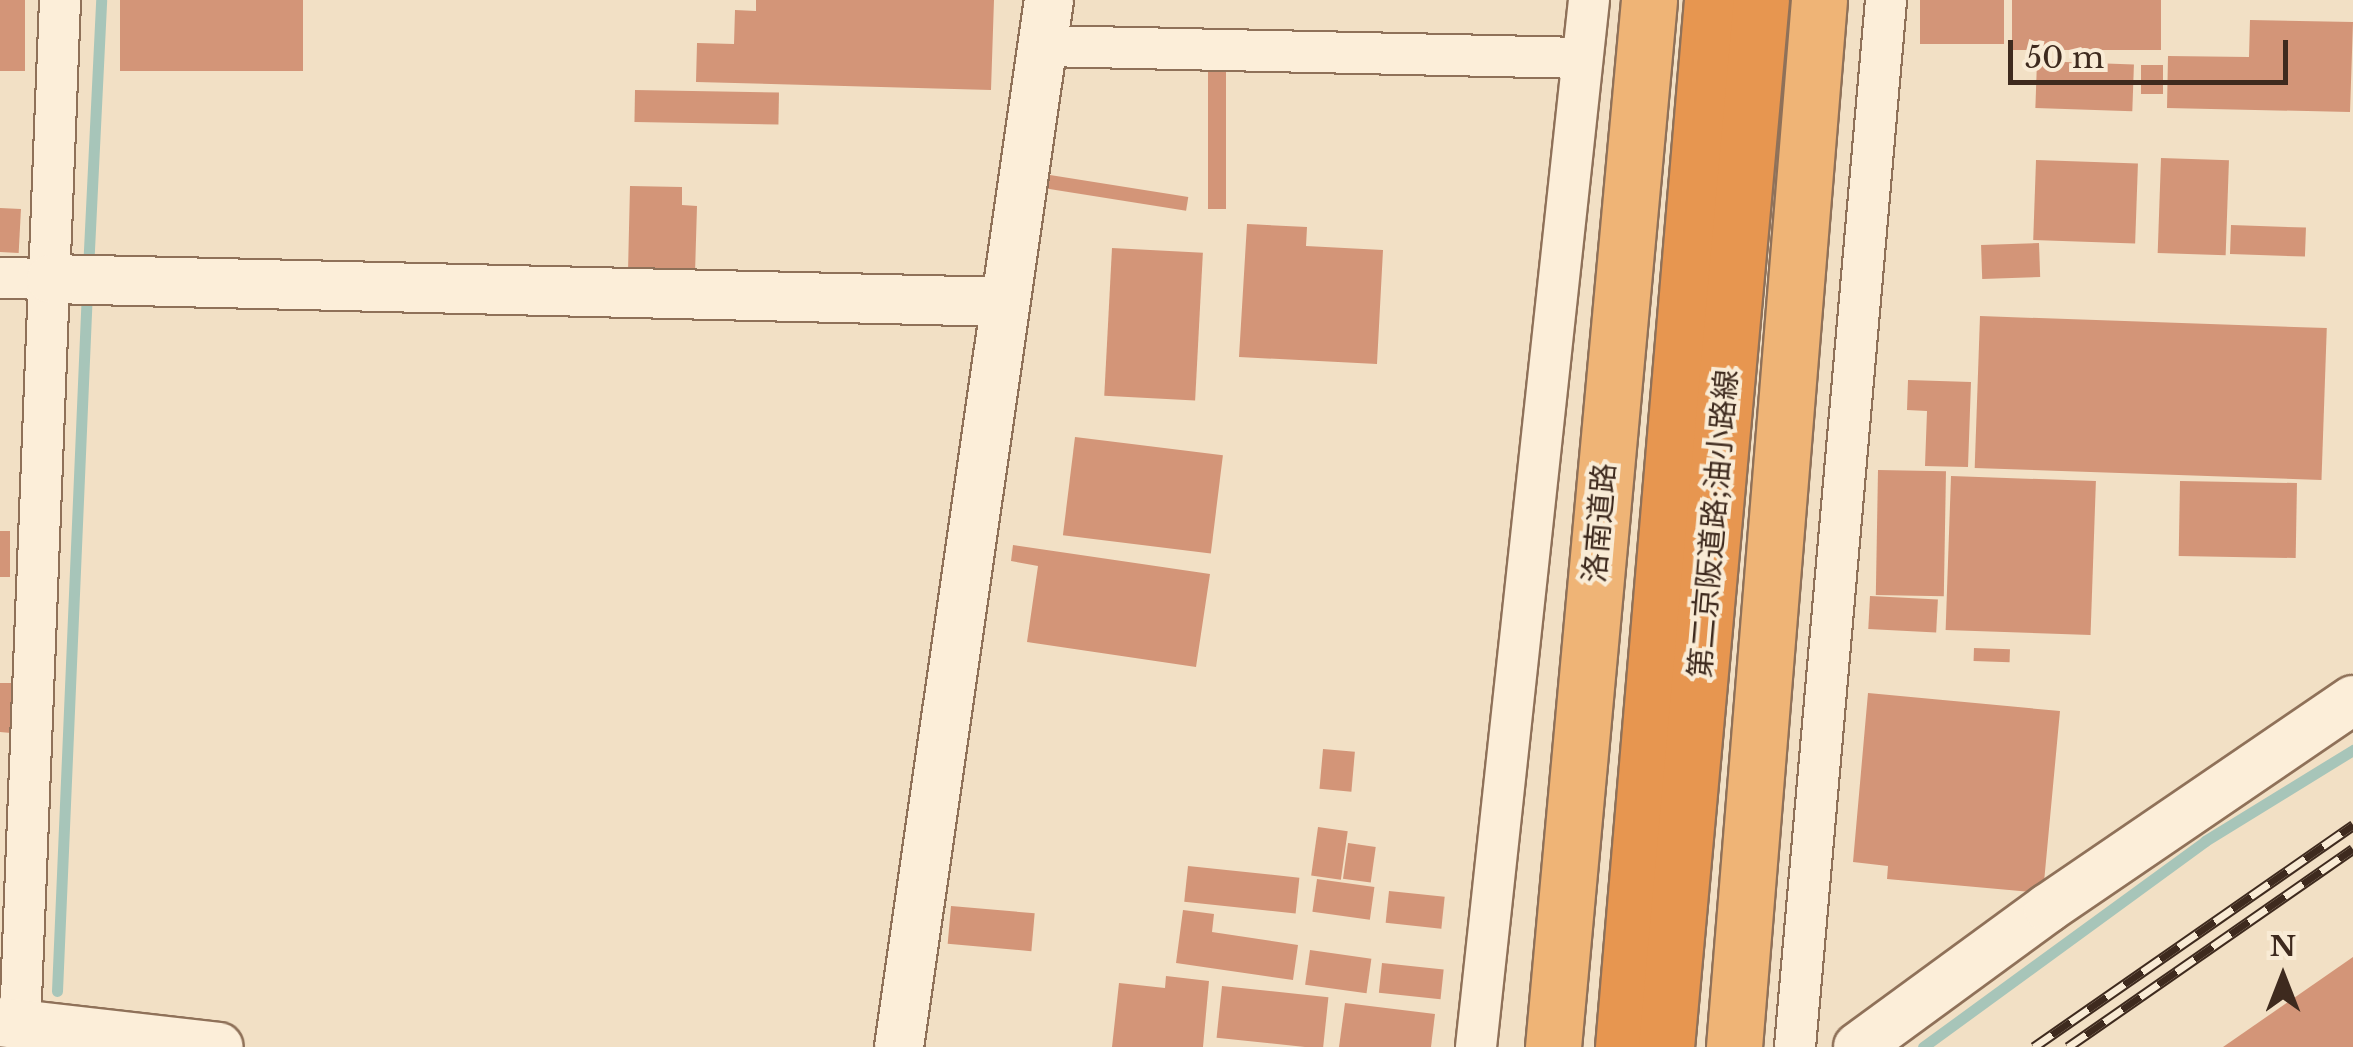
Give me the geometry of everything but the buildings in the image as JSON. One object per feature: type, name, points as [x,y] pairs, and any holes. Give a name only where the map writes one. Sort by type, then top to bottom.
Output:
[{"type":"highway","name":"洛南道路","points":[[1553,1047],[1649,0]]},
{"type":"highway","name":"第二京阪道路;油小路線","points":[[1624,1047],[1712,0]]},
{"type":"highway","name":"第二京阪道路;油小路線","points":[[1666,1047],[1761,0]]},
{"type":"highway","points":[[1734,1047],[1819,0]]},
{"type":"street","points":[[60,0],[51,279],[10,1023],[219,1047]]},
{"type":"street","points":[[1476,1047],[1589,0]]},
{"type":"street","points":[[1795,1047],[1886,0]]},
{"type":"street","points":[[898,1047],[1047,23],[1580,58]]},
{"type":"street","points":[[0,278],[1004,302]]},
{"type":"street","points":[[1858,1047],[2048,908],[2353,700]]},
{"type":"waterway","points":[[88,270],[101,0]]},
{"type":"waterway","points":[[57,991],[87,289]]},
{"type":"waterway","points":[[1923,1047],[2205,841],[2353,750]]},
{"type":"railway","points":[[2034,1047],[2353,825]]},
{"type":"railway","points":[[2068,1047],[2353,849]]}]
